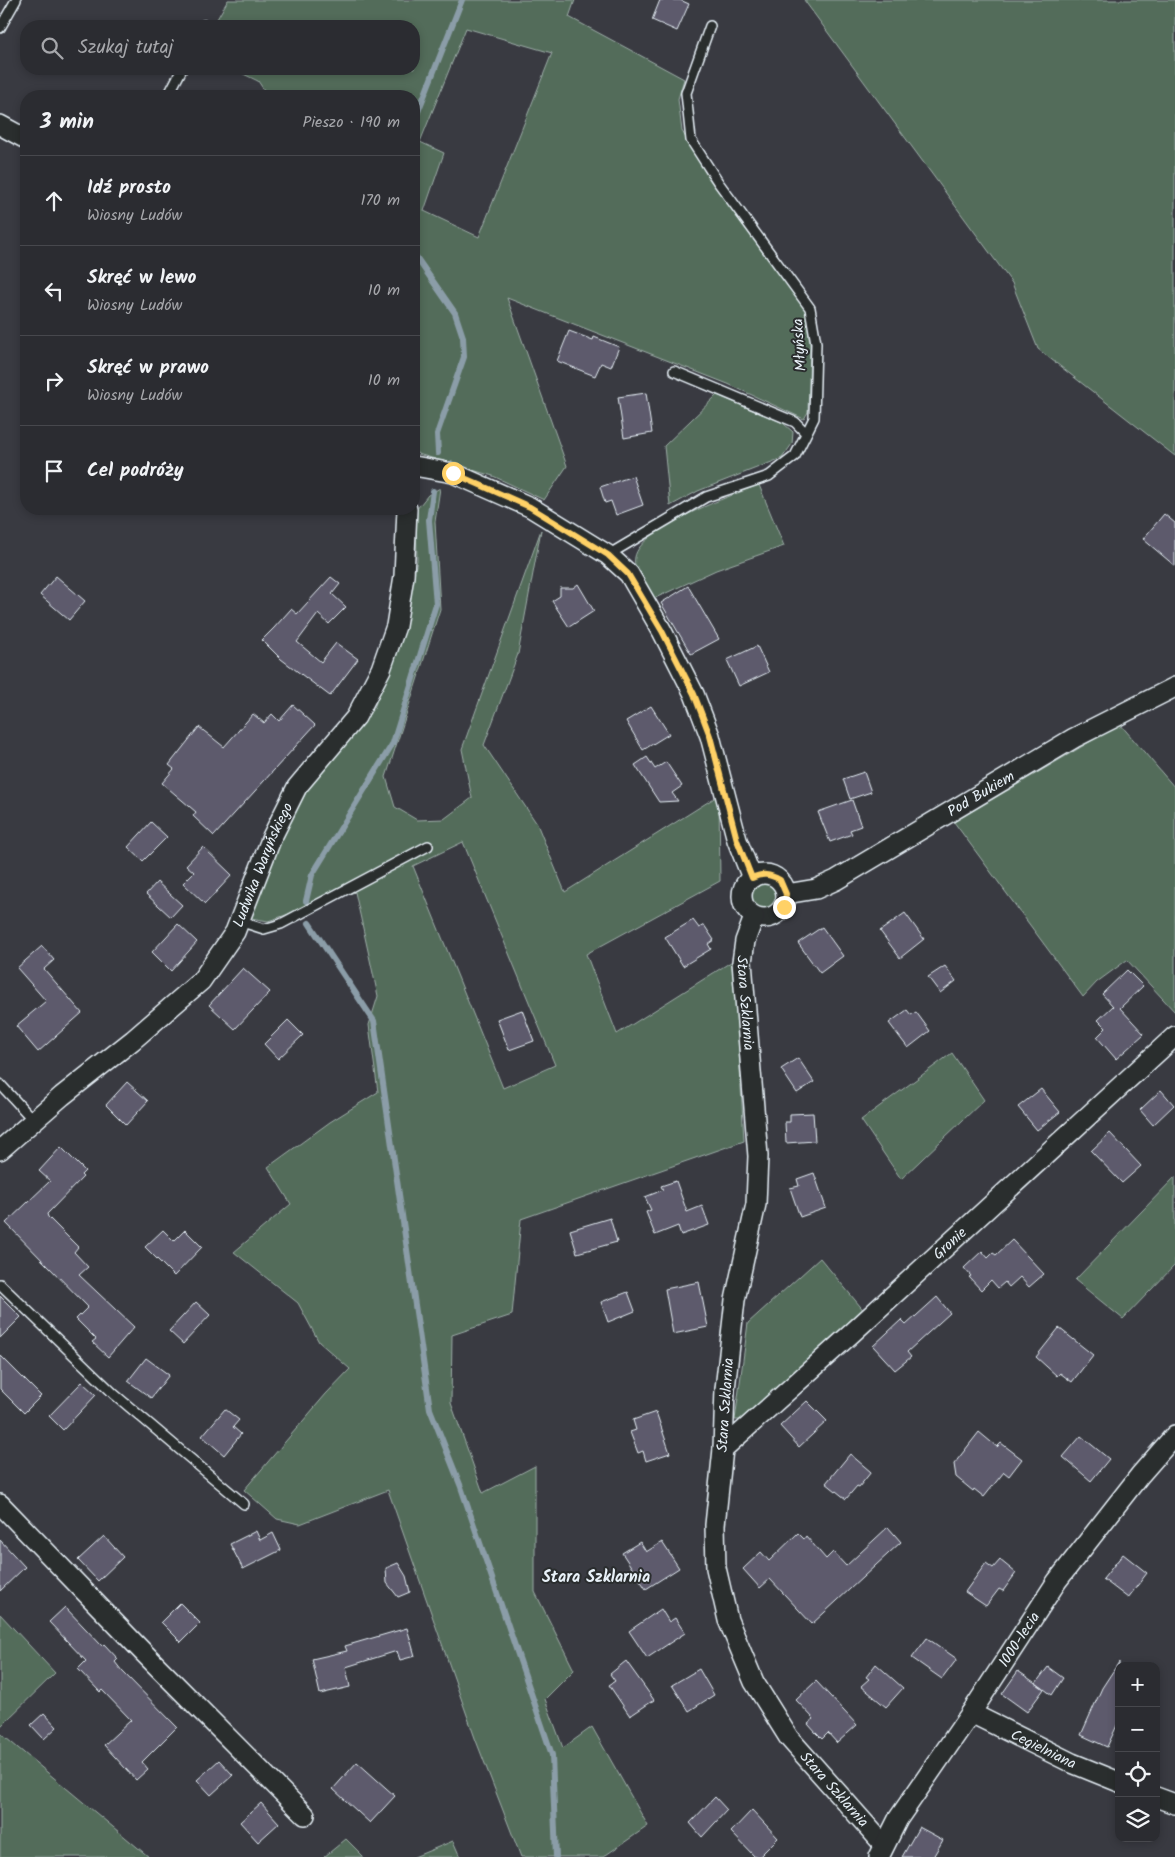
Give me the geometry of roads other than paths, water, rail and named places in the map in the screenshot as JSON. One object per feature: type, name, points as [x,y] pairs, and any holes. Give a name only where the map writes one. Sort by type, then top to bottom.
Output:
[{"type":"street","points":[[0,125],[20,136]]},
{"type":"street","points":[[420,467],[453,473],[530,507],[608,555],[628,574],[662,631],[694,694],[710,736],[737,840],[752,878]]},
{"type":"street","name":"Ludwika Waryńskiego","points":[[0,1150],[62,1096],[133,1040],[202,981],[235,932],[272,837],[297,787],[356,717],[380,669],[396,626],[404,576],[407,515]]},
{"type":"street","name":"Pod Bukiem","points":[[786,894],[816,889],[836,880],[1074,738],[1175,687]]},
{"type":"street","points":[[758,874],[773,876],[780,880],[786,894],[784,907],[780,912],[768,918],[754,917],[744,908],[741,894],[746,882],[758,874]]},
{"type":"street","name":"Stara Szklarnia","points":[[754,917],[745,941],[742,962],[758,1156],[756,1194],[735,1300],[725,1389],[723,1449],[715,1525],[716,1568],[728,1620],[754,1682],[789,1738],[881,1851]]},
{"type":"street","name":"Gronie","points":[[723,1449],[1175,1036]]},
{"type":"street","name":"1000-lecia","points":[[881,1851],[898,1819],[971,1713],[1056,1581],[1140,1475],[1175,1435]]},
{"type":"street","points":[[0,1504],[305,1816]]},
{"type":"street","name":"Cegielniana","points":[[971,1713],[1072,1763],[1115,1780]]},
{"type":"street","points":[[1160,1798],[1175,1804]]},
{"type":"lane","points":[[0,28],[16,0]]},
{"type":"lane","name":"Młyńska","points":[[608,555],[706,498],[769,476],[795,456],[814,418],[816,344],[810,308],[718,182],[691,140],[686,93],[710,26]]},
{"type":"lane","points":[[171,90],[179,75]]},
{"type":"lane","points":[[674,371],[795,422],[806,434]]},
{"type":"lane","points":[[239,922],[264,929],[281,924],[428,846]]},
{"type":"lane","points":[[0,1084],[34,1121]]},
{"type":"lane","points":[[0,1284],[114,1394],[244,1504]]},
{"type":"waterway","points":[[420,107],[462,0]]},
{"type":"waterway","points":[[420,263],[455,313],[463,337],[464,357],[437,434],[438,453]]},
{"type":"waterway","points":[[306,901],[312,875],[393,743],[436,604],[429,520],[433,491]]},
{"type":"waterway","points":[[309,923],[374,1021],[430,1409],[461,1487],[552,1755],[556,1857]]},
{"type":"district","name":"Stara Szklarnia","points":[[596,1576]]}]
